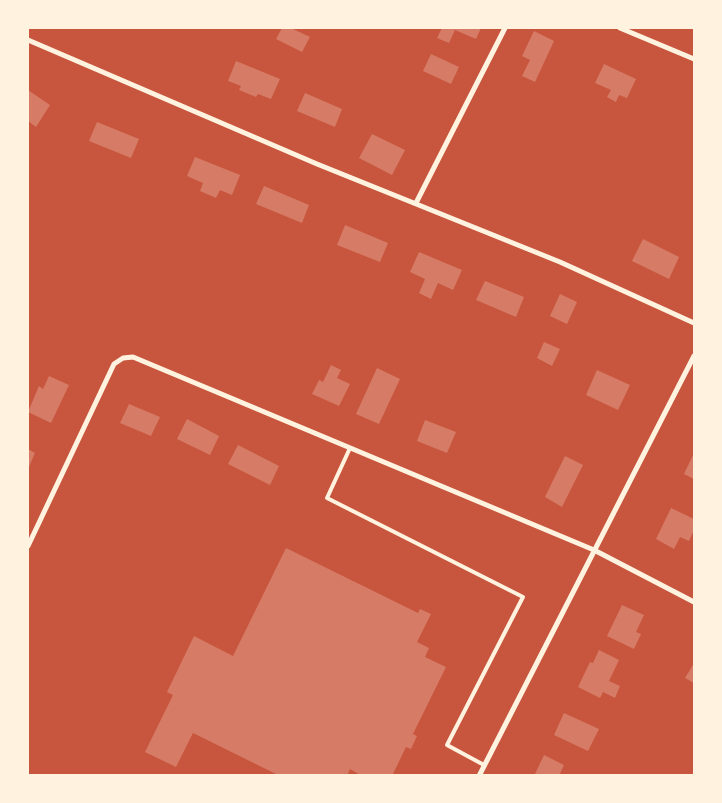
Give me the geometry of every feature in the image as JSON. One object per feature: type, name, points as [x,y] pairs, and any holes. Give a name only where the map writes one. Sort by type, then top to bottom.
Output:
[{"type":"street","points":[[416,203],[505,28]]},
{"type":"street","points":[[620,28],[694,59]]},
{"type":"street","points":[[28,40],[317,164],[560,262],[694,324]]},
{"type":"street","points":[[28,546],[114,364],[122,358],[133,356],[594,550],[694,602]]},
{"type":"street","points":[[479,776],[694,356]]},
{"type":"lane","points":[[350,448],[327,498],[522,597],[447,745],[484,766]]},
{"type":"building","points":[[282,28],[291,28],[310,37],[302,52],[276,39]]},
{"type":"building","points":[[442,28],[481,28],[476,39],[455,30],[449,43],[437,38]]},
{"type":"building","points":[[534,31],[554,41],[535,82],[522,76],[530,60],[522,56]]},
{"type":"building","points":[[431,54],[459,67],[451,84],[423,71]]},
{"type":"building","points":[[236,61],[280,79],[271,99],[258,94],[256,97],[239,90],[241,86],[228,81]]},
{"type":"building","points":[[604,64],[636,79],[627,98],[619,95],[616,102],[607,97],[611,90],[595,83]]},
{"type":"building","points":[[28,90],[50,105],[36,127],[28,121]]},
{"type":"building","points":[[305,93],[342,109],[335,127],[297,111]]},
{"type":"building","points":[[97,122],[139,139],[131,158],[89,141]]},
{"type":"building","points":[[372,134],[405,150],[392,175],[359,158]]},
{"type":"building","points":[[195,157],[240,175],[232,195],[220,190],[216,198],[200,191],[203,183],[187,176]]},
{"type":"building","points":[[264,186],[309,205],[302,223],[256,204]]},
{"type":"building","points":[[345,225],[388,243],[380,262],[337,245]]},
{"type":"building","points":[[643,239],[679,257],[669,279],[632,261]]},
{"type":"building","points":[[419,252],[462,270],[453,290],[438,283],[431,299],[419,293],[425,279],[410,272]]},
{"type":"building","points":[[485,281],[524,297],[516,317],[476,300]]},
{"type":"building","points":[[560,294],[577,302],[567,324],[550,316]]},
{"type":"building","points":[[544,342],[560,349],[552,366],[537,358]]},
{"type":"building","points":[[331,365],[341,370],[337,378],[350,384],[339,406],[312,394],[319,380],[323,382]]},
{"type":"building","points":[[377,368],[400,379],[379,424],[356,414]]},
{"type":"building","points":[[597,370],[630,385],[618,410],[586,395]]},
{"type":"building","points":[[49,376],[69,385],[51,423],[28,412],[39,386],[43,389]]},
{"type":"building","points":[[129,404],[160,417],[151,436],[120,423]]},
{"type":"building","points":[[187,419],[219,436],[210,455],[177,439]]},
{"type":"building","points":[[425,420],[456,432],[447,453],[417,441]]},
{"type":"building","points":[[238,445],[279,466],[270,485],[228,464]]},
{"type":"building","points":[[28,449],[35,453],[28,469]]},
{"type":"building","points":[[694,453],[694,479],[684,474]]},
{"type":"building","points":[[565,456],[583,465],[562,507],[545,497]]},
{"type":"building","points":[[671,508],[694,519],[694,530],[689,541],[680,537],[674,549],[656,539]]},
{"type":"building","points":[[286,548],[418,613],[420,609],[431,614],[417,642],[429,648],[425,657],[446,667],[413,734],[417,736],[411,749],[406,747],[392,776],[362,776],[350,769],[347,776],[280,776],[193,733],[176,767],[145,752],[173,695],[167,692],[194,636],[233,656]]},
{"type":"building","points":[[622,605],[644,615],[636,632],[641,634],[634,649],[607,636]]},
{"type":"building","points":[[599,650],[619,660],[609,681],[620,686],[615,698],[603,692],[600,698],[578,687],[590,662],[593,663]]},
{"type":"building","points":[[694,666],[694,683],[685,678]]},
{"type":"building","points":[[564,713],[599,729],[588,751],[554,735]]},
{"type":"building","points":[[544,755],[564,765],[559,776],[534,776]]}]
